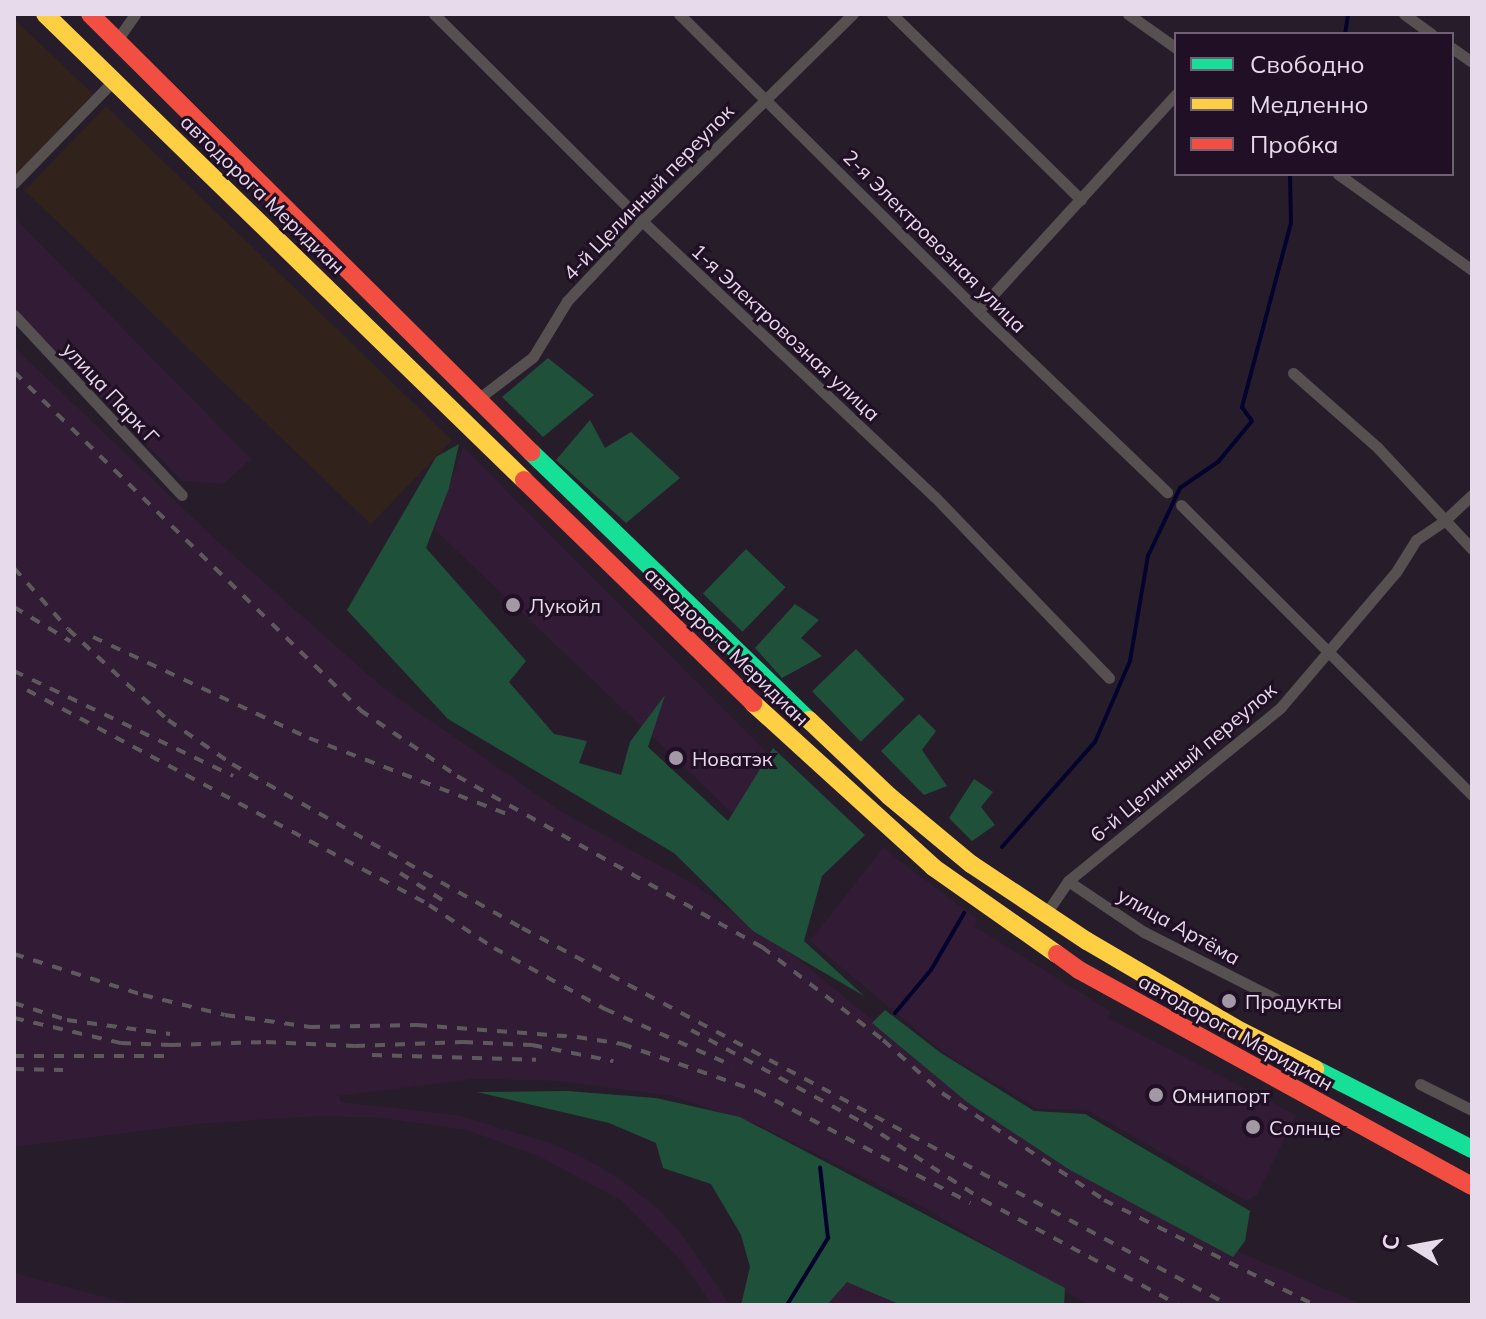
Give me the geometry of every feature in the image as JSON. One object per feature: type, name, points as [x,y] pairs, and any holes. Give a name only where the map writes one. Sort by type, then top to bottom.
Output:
[{"type":"main road","name":"автодорога Меридиан","points":[[45,14],[789,738],[933,867],[1079,970],[1239,1061],[1472,1186]]},
{"type":"main road","name":"автодорога Меридиан","points":[[90,14],[626,547],[878,788],[971,864],[1045,915],[1235,1028],[1472,1149]]},
{"type":"main road","points":[[1031,938],[1045,915]]},
{"type":"street","points":[[117,40],[135,14]]},
{"type":"street","name":"1-я Электровозная улица","points":[[434,14],[642,221],[935,497],[1109,678]]},
{"type":"street","name":"2-я Электровозная улица","points":[[679,14],[766,97],[978,311],[1167,492]]},
{"type":"street","name":"4-й Целинный переулок","points":[[478,399],[533,357],[567,301],[642,221],[853,14]]},
{"type":"street","points":[[892,14],[1081,200]]},
{"type":"street","points":[[1128,14],[1174,47]]},
{"type":"street","points":[[1404,14],[1429,32]]},
{"type":"street","points":[[1454,49],[1472,62]]},
{"type":"street","points":[[14,183],[114,80]]},
{"type":"street","points":[[978,311],[1174,96]]},
{"type":"street","points":[[1341,176],[1472,270]]},
{"type":"street","name":"улица Парк Г","points":[[14,315],[182,495]]},
{"type":"street","points":[[1293,373],[1378,448],[1472,549]]},
{"type":"street","name":"6-й Целинный переулок","points":[[1045,915],[1068,881],[1281,707],[1396,572],[1416,540],[1444,521],[1472,495]]},
{"type":"street","points":[[1181,505],[1472,795]]},
{"type":"street","name":"улица Артёма","points":[[1068,881],[1144,932],[1276,999]]},
{"type":"street","points":[[1420,1084],[1472,1110]]},
{"type":"shaded area","points":[[14,19],[93,94],[14,178]]},
{"type":"shaded area","points":[[106,106],[452,440],[371,524],[25,190]]},
{"type":"shaded area","points":[[14,217],[251,459],[224,484],[182,481],[14,309]]},
{"type":"shaded area","points":[[14,347],[214,538],[382,687],[562,812],[695,885],[798,959],[916,1056],[1197,1234],[1363,1305],[1088,1305],[923,1207],[760,1126],[673,1096],[560,1081],[474,1079],[339,1096],[341,1102],[457,1115],[553,1144],[590,1161],[623,1181],[657,1208],[681,1233],[730,1305],[712,1305],[681,1260],[622,1201],[541,1157],[467,1130],[383,1118],[319,1116],[198,1124],[14,1147]]},
{"type":"shaded area","points":[[463,447],[793,779],[748,828],[434,529]]},
{"type":"shaded area","points":[[883,848],[977,919],[975,927],[1110,1011],[1108,1018],[1296,1115],[1257,1195],[1246,1201],[1087,1110],[1038,1109],[944,1053],[810,941]]},
{"type":"shaded area","points":[[836,1250],[961,1305],[804,1305]]},
{"type":"shaded area","points":[[14,1273],[135,1305],[14,1305]]},
{"type":"green space","points":[[548,358],[594,395],[543,437],[502,397]]},
{"type":"green space","points":[[590,420],[605,448],[631,432],[680,478],[626,523],[556,460]]},
{"type":"green space","points":[[459,444],[449,488],[426,548],[526,661],[509,682],[554,734],[587,741],[579,763],[621,775],[630,742],[665,695],[648,747],[728,821],[773,748],[865,835],[822,876],[804,941],[864,996],[753,931],[674,853],[448,719],[347,610],[436,457]]},
{"type":"green space","points":[[746,549],[786,587],[742,632],[703,594]]},
{"type":"green space","points":[[795,604],[819,620],[801,638],[822,656],[782,678],[755,648]]},
{"type":"green space","points":[[856,649],[905,699],[861,742],[812,691]]},
{"type":"green space","points":[[919,714],[936,731],[922,750],[947,786],[924,795],[881,751]]},
{"type":"green space","points":[[974,779],[993,792],[981,807],[995,825],[972,841],[949,818]]},
{"type":"green space","points":[[885,1010],[941,1053],[1034,1111],[1085,1114],[1250,1211],[1245,1241],[1233,1257],[1070,1170],[967,1102],[872,1023]]},
{"type":"green space","points":[[567,1091],[656,1098],[740,1117],[1065,1288],[1064,1305],[901,1305],[847,1282],[827,1305],[741,1305],[750,1267],[741,1235],[711,1184],[663,1168],[656,1143],[609,1123],[477,1092]]},
{"type":"waterway","points":[[1345,32],[1348,14]]},
{"type":"waterway","points":[[1002,847],[1095,742],[1130,661],[1148,556],[1180,488],[1218,462],[1252,421],[1242,407],[1291,223],[1290,176]]},
{"type":"waterway","points":[[895,1013],[931,970],[964,913]]},
{"type":"waterway","points":[[787,1305],[828,1238],[820,1167]]},
{"type":"railway","points":[[14,372],[360,710],[457,776],[762,947],[883,1040],[942,1093],[1104,1200],[1315,1305]]},
{"type":"railway","points":[[14,568],[68,629],[127,684],[168,720],[232,764],[522,928],[1229,1305]]},
{"type":"railway","points":[[14,607],[70,641]]},
{"type":"railway","points":[[93,637],[309,738],[512,816]]},
{"type":"railway","points":[[14,671],[233,776]]},
{"type":"railway","points":[[27,690],[429,905],[494,948],[605,1009],[733,1066]]},
{"type":"railway","points":[[400,873],[450,905]]},
{"type":"railway","points":[[14,954],[143,995],[225,1015],[310,1027],[417,1025],[577,1037],[622,1044],[757,1091],[970,1203]]},
{"type":"railway","points":[[14,1003],[67,1020],[170,1034]]},
{"type":"railway","points":[[14,1018],[121,1043],[266,1042],[355,1046],[463,1042],[532,1045],[613,1061]]},
{"type":"railway","points":[[691,1030],[864,1123],[983,1200],[1179,1305]]},
{"type":"railway","points":[[372,1055],[536,1060]]},
{"type":"railway","points":[[14,1056],[168,1056]]},
{"type":"railway","points":[[14,1069],[63,1070]]},
{"type":"traffic: fast","points":[[531,452],[809,720]]},
{"type":"traffic: fast","points":[[1315,1069],[1472,1149]]},
{"type":"traffic: slow","points":[[45,14],[524,480]]},
{"type":"traffic: slow","points":[[753,703],[933,867],[1057,954]]},
{"type":"traffic: slow","points":[[809,720],[889,796],[971,864],[1087,941],[1235,1028],[1315,1069]]},
{"type":"traffic: jam","points":[[90,14],[531,452]]},
{"type":"traffic: jam","points":[[524,480],[753,703]]},
{"type":"traffic: jam","points":[[1057,954],[1079,970],[1472,1186]]},
{"type":"place","name":"Лукойл","points":[[513,605]]},
{"type":"place","name":"Новатэк","points":[[676,758]]},
{"type":"place","name":"Продукты","points":[[1229,1001]]},
{"type":"place","name":"Омнипорт","points":[[1156,1095]]},
{"type":"place","name":"Солнце","points":[[1253,1127]]}]
